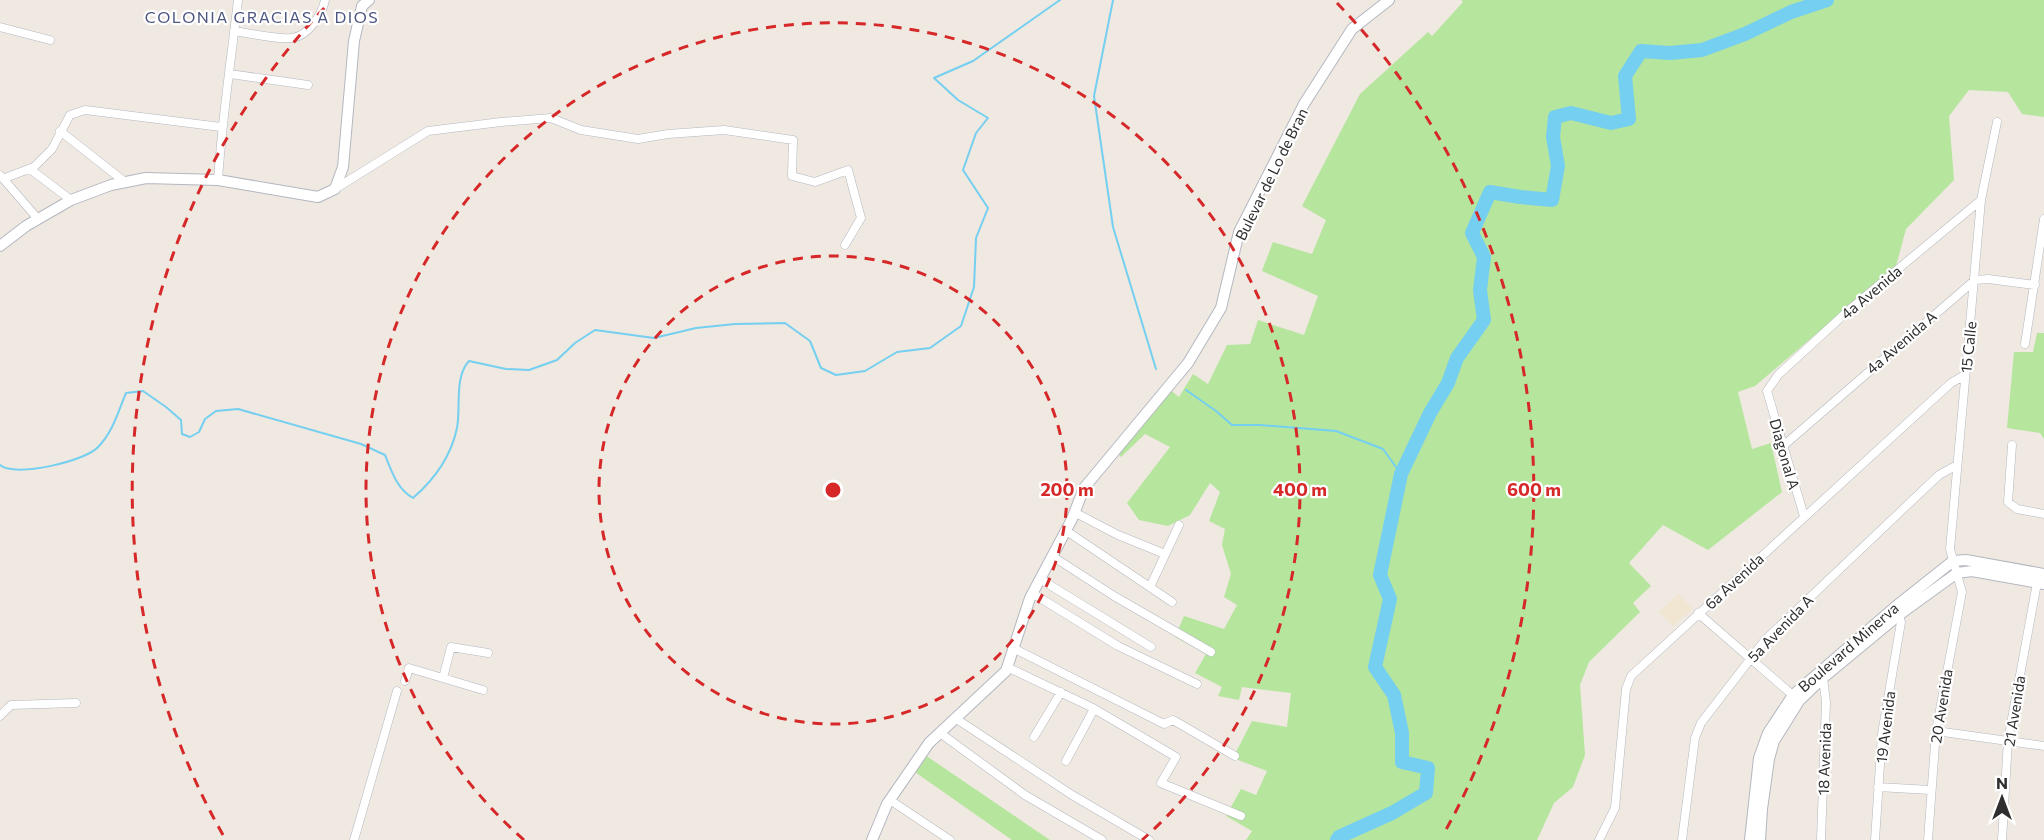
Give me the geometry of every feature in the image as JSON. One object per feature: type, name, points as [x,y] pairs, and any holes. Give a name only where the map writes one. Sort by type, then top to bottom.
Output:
[{"type":"street","points":[[218,180],[221,127],[230,74],[238,0],[232,0]]},
{"type":"street","points":[[234,31],[293,38],[313,26],[324,8],[325,0]]},
{"type":"street","points":[[335,189],[344,167],[354,41],[362,6],[369,0]]},
{"type":"street","name":"Bulevar de Lo de Bran","points":[[872,840],[890,800],[929,743],[1006,671],[1032,593],[1084,488],[1188,363],[1221,308],[1239,232],[1304,104],[1352,29],[1389,0]]},
{"type":"street","points":[[0,27],[50,40]]},
{"type":"street","points":[[230,74],[308,85]]},
{"type":"street","points":[[38,219],[3,176],[34,167],[52,149],[70,115],[85,110],[221,127]]},
{"type":"street","points":[[0,246],[38,219],[71,200],[111,184],[146,178],[218,180],[318,196],[335,189],[428,131],[551,118],[581,130],[638,139],[668,134],[724,130],[793,140],[792,177],[815,182],[848,170],[861,218],[845,245]]},
{"type":"street","name":"15 Calle","points":[[1957,573],[1950,549],[1957,465],[1982,200],[1996,122]]},
{"type":"street","points":[[60,131],[125,182]]},
{"type":"street","points":[[30,169],[71,200]]},
{"type":"street","name":"4a Avenida","points":[[1767,391],[1778,375],[1849,310],[1982,200]]},
{"type":"street","points":[[2025,344],[2041,257],[2044,219]]},
{"type":"street","points":[[1975,280],[1988,279],[2035,285]]},
{"type":"street","name":"4a Avenida A","points":[[1783,446],[1975,280]]},
{"type":"street","name":"6a Avenida","points":[[1599,840],[1615,808],[1626,689],[1631,676],[1951,383],[1965,375]]},
{"type":"street","name":"Diagonal A","points":[[1767,391],[1804,516]]},
{"type":"street","points":[[2012,446],[2008,502],[2017,509],[2044,514]]},
{"type":"street","name":"5a Avenida A","points":[[1682,840],[1695,738],[1701,723],[1765,640],[1939,475],[1957,465]]},
{"type":"street","points":[[1074,512],[1118,535],[1165,554]]},
{"type":"street","points":[[1149,587],[1179,525]]},
{"type":"street","points":[[1065,530],[1172,602]]},
{"type":"street","points":[[1052,556],[1114,596],[1211,652]]},
{"type":"street","points":[[1953,561],[1966,560],[2042,580]]},
{"type":"street","name":"Boulevard Minerva","points":[[1750,840],[1759,758],[1768,733],[1796,698],[1886,614],[1953,561]]},
{"type":"street","points":[[1957,573],[1972,571],[2042,580]]},
{"type":"street","name":"Boulevard Minerva","points":[[1760,840],[1762,809],[1772,750],[1796,698],[1899,615],[1957,573]]},
{"type":"street","name":"20 Avenida","points":[[1928,840],[1936,731],[1962,592],[1957,573]]},
{"type":"street","points":[[1040,579],[1150,647]]},
{"type":"street","name":"21 Avenida","points":[[2002,840],[2008,740],[2042,580]]},
{"type":"street","points":[[1032,593],[1118,646],[1197,684]]},
{"type":"street","points":[[1698,613],[1796,698]]},
{"type":"street","name":"19 Avenida","points":[[1875,840],[1882,734],[1901,622],[1899,615]]},
{"type":"street","points":[[442,678],[452,647],[488,653]]},
{"type":"street","points":[[1013,648],[1164,724],[1173,720],[1235,756]]},
{"type":"street","points":[[1007,667],[1094,709],[1176,757],[1161,783],[1242,816]]},
{"type":"street","points":[[405,681],[409,668],[483,690]]},
{"type":"street","name":"18 Avenida","points":[[1821,840],[1826,702],[1823,678]]},
{"type":"street","points":[[354,840],[397,691]]},
{"type":"street","points":[[1034,737],[1061,692]]},
{"type":"street","points":[[0,716],[11,705],[76,703]]},
{"type":"street","points":[[1066,761],[1094,709]]},
{"type":"street","points":[[955,718],[1072,795],[1149,840]]},
{"type":"street","points":[[1936,731],[2044,746]]},
{"type":"street","points":[[940,733],[1025,795],[1102,840]]},
{"type":"street","points":[[1878,787],[1930,790]]},
{"type":"street","points":[[890,800],[950,840]]},
{"type":"shaded area","points":[[1679,594],[1692,609],[1673,626],[1659,612]]},
{"type":"green space","points":[[1461,0],[2044,0],[2044,117],[2022,114],[2008,92],[1969,90],[1949,116],[1954,180],[1906,229],[1896,266],[1755,386],[1738,392],[1752,449],[1771,443],[1782,492],[1708,550],[1663,525],[1629,563],[1651,586],[1633,603],[1640,612],[1589,662],[1580,685],[1585,755],[1573,787],[1554,803],[1537,840],[1246,840],[1252,831],[1226,816],[1241,789],[1256,795],[1267,771],[1233,758],[1252,721],[1287,727],[1291,693],[1242,687],[1239,700],[1218,696],[1222,687],[1195,673],[1206,654],[1175,637],[1184,616],[1224,629],[1237,605],[1224,597],[1231,574],[1222,545],[1225,529],[1209,521],[1220,492],[1210,483],[1190,515],[1168,526],[1139,520],[1127,503],[1170,447],[1145,434],[1121,457],[1113,448],[1165,386],[1179,397],[1193,374],[1208,384],[1227,345],[1250,344],[1258,320],[1304,335],[1318,296],[1262,271],[1273,242],[1312,254],[1326,220],[1302,206],[1360,94],[1428,32],[1432,36],[1463,2]]},
{"type":"green space","points":[[2037,333],[2044,333],[2044,439],[2040,433],[2007,428],[2014,352],[2033,352]]},
{"type":"green space","points":[[925,755],[1050,840],[1012,840],[912,770]]},
{"type":"waterway","points":[[0,465],[8,469],[34,469],[80,458],[98,447],[108,435],[126,393],[143,391],[181,420],[182,434],[190,437],[199,432],[205,419],[216,411],[238,409],[361,444],[385,455],[399,485],[413,498],[435,475],[451,448],[457,428],[461,375],[469,361],[506,369],[529,370],[557,360],[575,343],[595,330],[654,338],[696,328],[735,324],[785,323],[810,341],[821,368],[836,375],[865,371],[897,352],[930,348],[961,326],[974,287],[976,238],[988,208],[963,170],[976,133],[988,118],[958,100],[934,78],[973,61],[1060,0]]},
{"type":"waterway","points":[[1113,0],[1094,96],[1113,227],[1156,369]]},
{"type":"waterway","points":[[1337,840],[1339,837],[1392,813],[1426,793],[1428,768],[1402,762],[1402,733],[1394,695],[1375,667],[1390,599],[1380,575],[1401,474],[1430,413],[1448,383],[1457,358],[1484,320],[1480,290],[1484,257],[1472,233],[1490,192],[1552,200],[1558,166],[1553,137],[1555,117],[1571,113],[1611,123],[1629,119],[1625,76],[1641,51],[1670,53],[1702,50],[1745,34],[1791,12],[1827,0]]},
{"type":"waterway","points":[[1186,390],[1232,425],[1336,431],[1383,449],[1401,474]]},
{"type":"district","name":"COLONIA GRACIAS A DIOS","points":[[262,16]]}]
